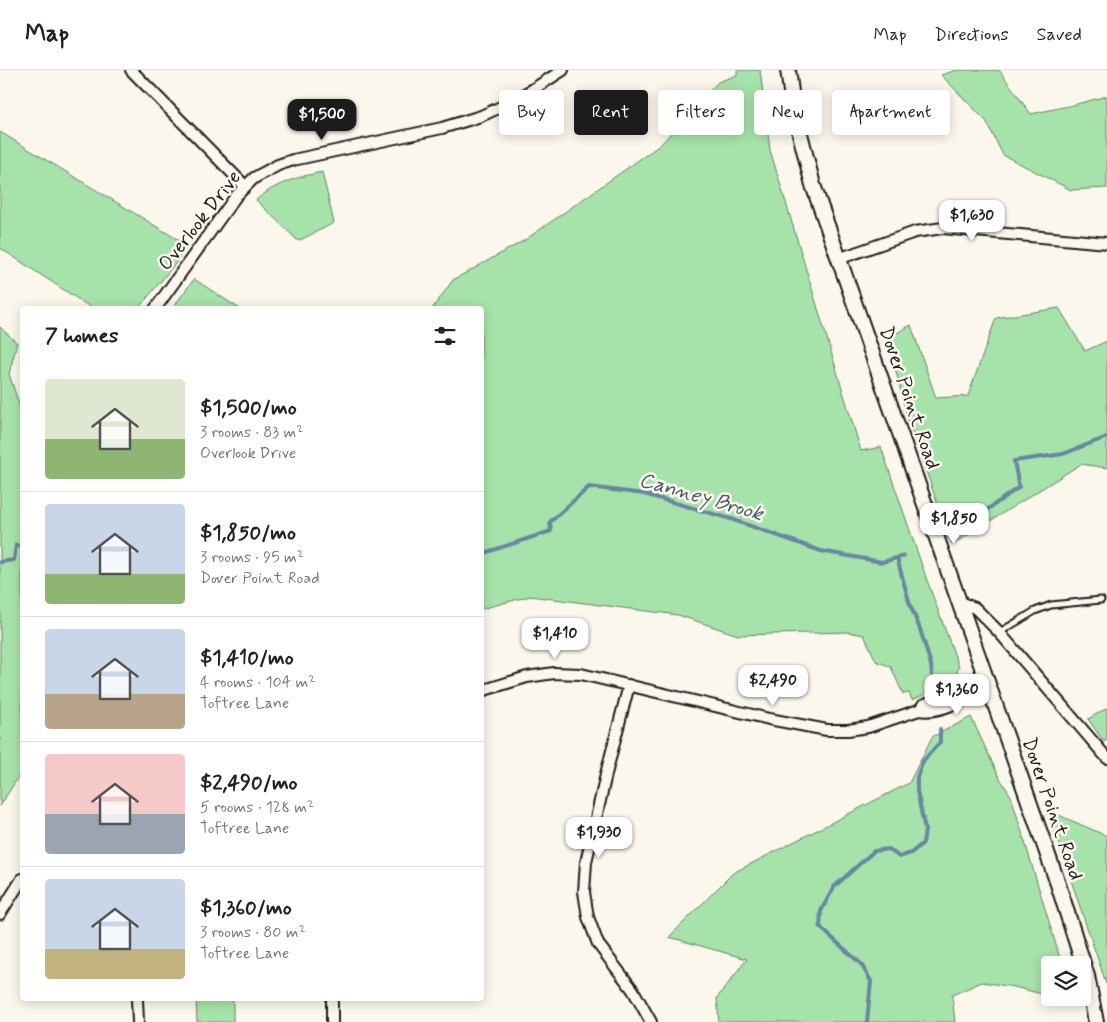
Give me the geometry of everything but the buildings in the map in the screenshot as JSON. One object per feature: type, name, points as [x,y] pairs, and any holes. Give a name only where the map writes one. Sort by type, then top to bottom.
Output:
[{"type":"main road","name":"Dover Point Road","points":[[788,70],[793,106],[806,159],[838,259],[1069,918],[1086,976],[1096,1022]]},
{"type":"street","points":[[131,70],[245,186]]},
{"type":"street","name":"Overlook Drive","points":[[157,306],[236,196],[264,171],[293,160],[442,128],[482,116],[518,99],[562,70]]},
{"type":"street","points":[[838,259],[915,232],[943,228],[1107,243]]},
{"type":"street","points":[[959,602],[975,608],[999,632],[1107,758]]},
{"type":"street","points":[[484,690],[527,677],[554,673],[581,674],[769,719],[827,730],[848,730],[868,727],[919,710],[926,712],[956,703],[972,696],[987,686]]},
{"type":"street","points":[[629,685],[586,862],[584,892],[588,917],[598,944],[633,990],[651,1022]]},
{"type":"street","points":[[0,914],[20,882]]},
{"type":"street","points":[[137,1001],[138,1022]]},
{"type":"street","points":[[332,1001],[332,1022]]},
{"type":"lane","points":[[999,632],[1035,610],[1051,605],[1101,600]]},
{"type":"green space","points":[[737,70],[760,70],[762,90],[754,90],[754,135],[768,135],[770,150],[861,451],[881,447],[959,667],[953,682],[912,700],[909,693],[903,694],[891,667],[876,661],[864,635],[848,632],[738,635],[678,615],[530,596],[484,608],[484,306],[434,306],[453,280],[525,240],[660,145],[669,135],[744,135],[744,90],[711,90],[718,82],[737,75]]},
{"type":"green space","points":[[957,70],[999,70],[1031,114],[1107,96],[1107,188],[1071,190],[1003,155],[986,121],[941,75]]},
{"type":"green space","points":[[0,132],[187,245],[175,264],[140,306],[88,306],[0,248]]},
{"type":"green space","points":[[322,172],[334,223],[298,241],[256,200],[271,189],[287,182]]},
{"type":"green space","points":[[194,279],[235,306],[174,306]]},
{"type":"green space","points":[[1059,308],[1085,351],[1107,341],[1107,468],[1081,464],[952,545],[907,417],[888,338],[911,325],[936,398],[968,396],[996,318]]},
{"type":"green space","points":[[0,327],[17,343],[9,374],[20,407],[20,774],[0,806]]},
{"type":"green space","points":[[1107,708],[1107,740],[1104,742],[1088,719]]},
{"type":"green space","points":[[971,717],[999,777],[1011,796],[1059,956],[1041,956],[1041,994],[982,982],[952,995],[955,1022],[719,1022],[717,998],[747,959],[669,937],[733,873],[909,783],[932,737]]},
{"type":"green space","points":[[1047,810],[1107,836],[1107,986]]},
{"type":"green space","points":[[196,1001],[233,1001],[233,1022],[197,1022]]},
{"type":"waterway","name":"Canney Brook","points":[[949,537],[1019,487],[1014,461],[1063,454],[1107,437]]},
{"type":"waterway","name":"Canney Brook","points":[[484,553],[551,531],[550,522],[589,487],[644,494],[731,519],[821,551],[882,562],[904,556]]},
{"type":"waterway","name":"Canney Brook","points":[[0,562],[14,560],[16,545],[20,546]]},
{"type":"waterway","points":[[897,558],[910,605],[920,629],[931,665],[933,685]]},
{"type":"waterway","points":[[867,1022],[871,981],[861,964],[820,927],[821,911],[834,887],[874,851],[889,849],[899,857],[911,853],[923,843],[925,830],[917,791],[917,777],[923,761],[940,742],[940,729]]}]
